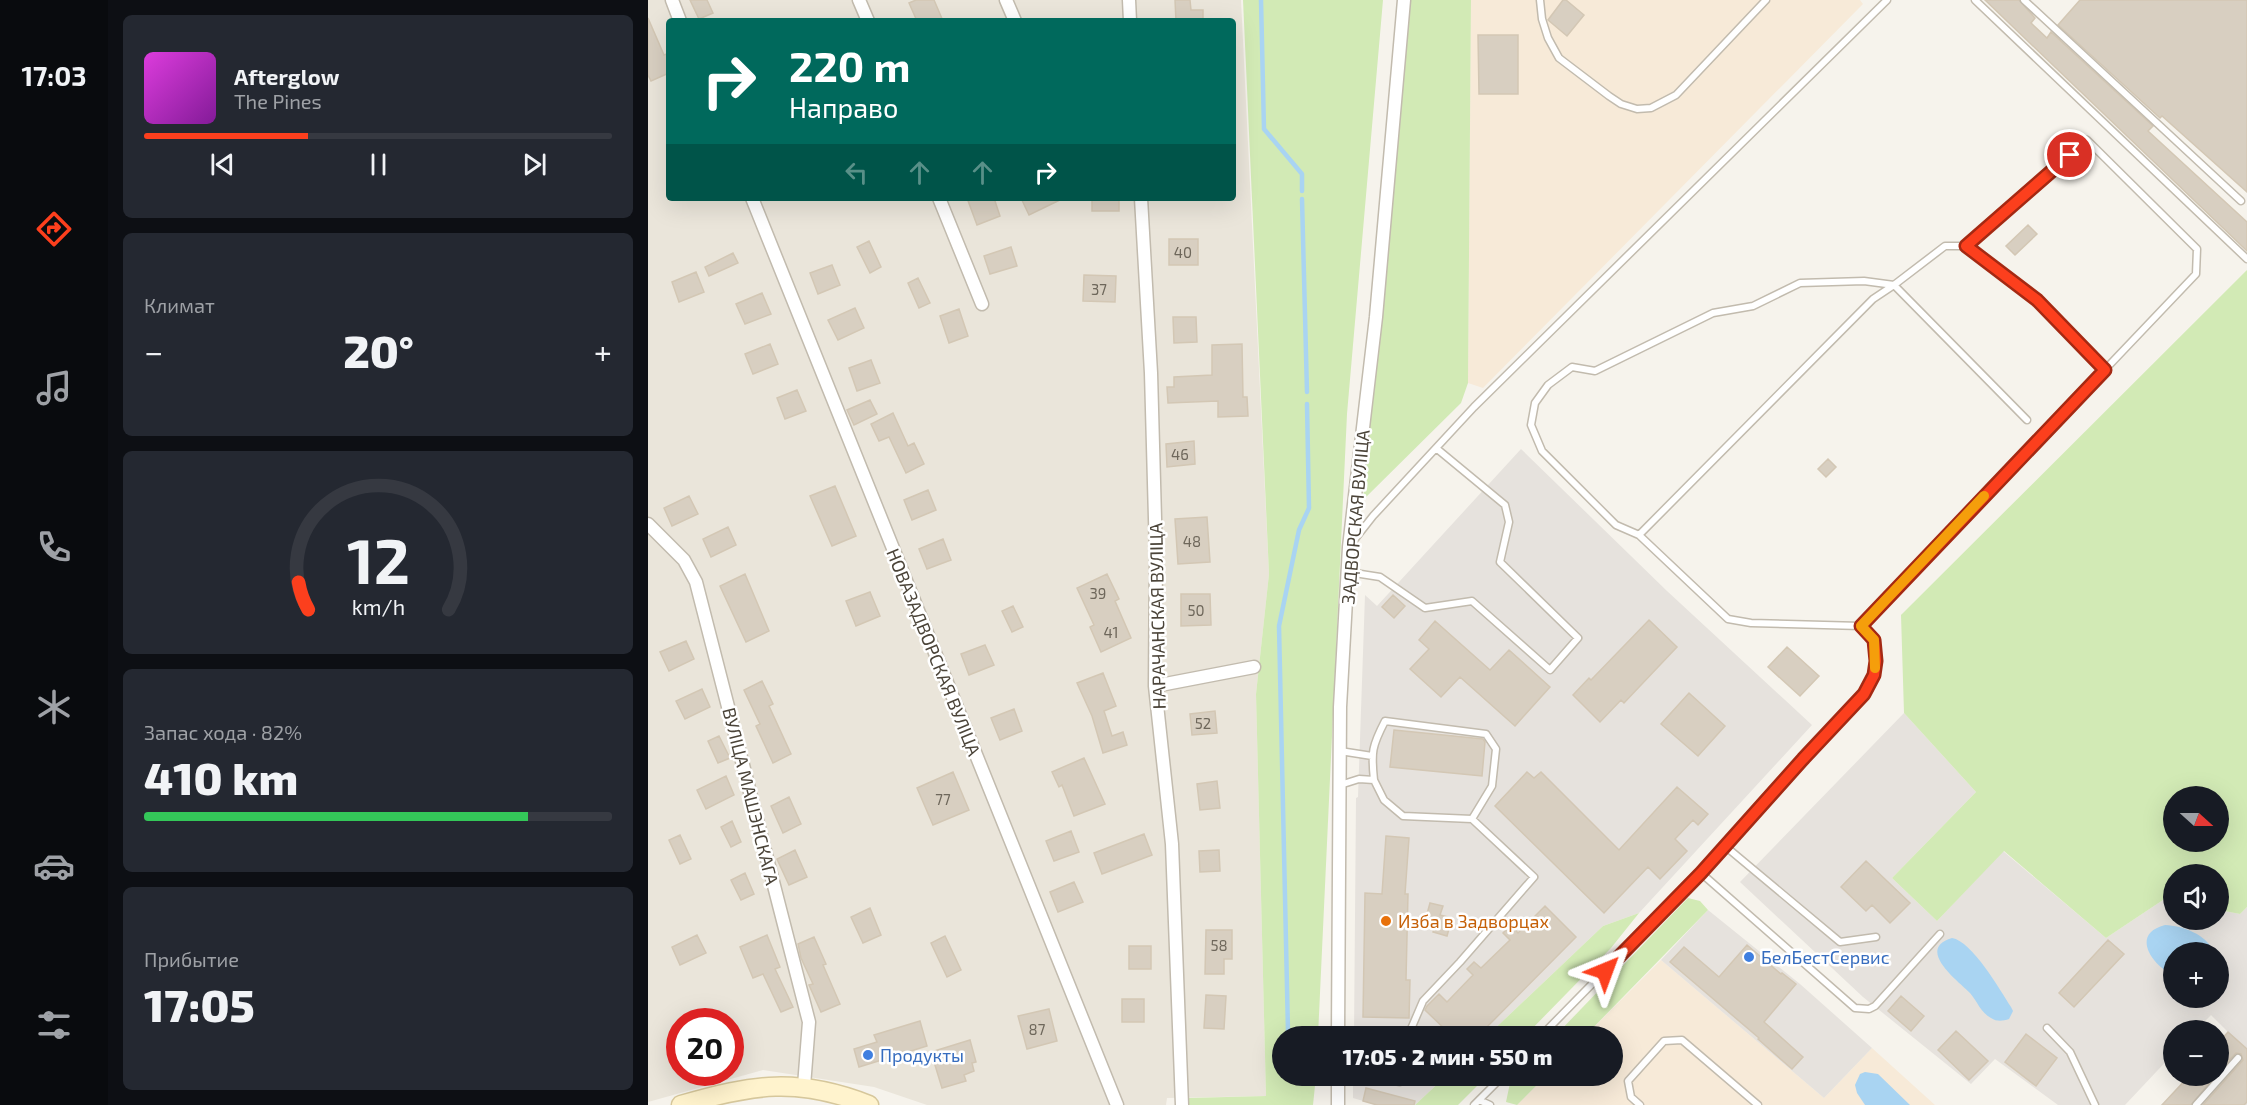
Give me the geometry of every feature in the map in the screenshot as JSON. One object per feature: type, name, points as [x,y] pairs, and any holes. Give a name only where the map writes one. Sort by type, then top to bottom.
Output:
[{"type":"main road","points":[[681,1105],[724,1092],[780,1085],[804,1086],[847,1096],[869,1105]]},
{"type":"street","points":[[672,0],[679,18]]},
{"type":"street","points":[[859,0],[867,18]]},
{"type":"street","points":[[1006,0],[1014,18]]},
{"type":"street","points":[[1129,0],[1130,18]]},
{"type":"street","name":"ЗАДВОРСКАЯ ВУЛІЦА","points":[[1338,1026],[1340,707],[1349,547],[1376,317],[1404,0]]},
{"type":"street","name":"НОВАЗАДВОРСКАЯ ВУЛІЦА","points":[[753,201],[1117,1105]]},
{"type":"street","points":[[940,201],[982,304]]},
{"type":"street","name":"НАРАЧАНСКАЯ ВУЛІЦА","points":[[1140,201],[1151,373],[1156,555],[1155,686],[1172,844],[1182,1105]]},
{"type":"street","name":"ВУЛІЦА МАШЭНСКАГА","points":[[648,524],[684,560],[696,582],[809,1022],[804,1086]]},
{"type":"street","points":[[1155,686],[1254,667]]},
{"type":"street","points":[[1338,1086],[1338,1105]]},
{"type":"lane","points":[[1540,0],[1542,20],[1548,38],[1559,58],[1621,104],[1637,109],[1651,108],[1676,94],[1766,0]]},
{"type":"lane","points":[[1349,547],[1373,516],[1474,407],[1887,0]]},
{"type":"lane","points":[[1975,0],[2247,259]]},
{"type":"lane","points":[[2024,0],[2241,201]]},
{"type":"lane","points":[[1861,626],[2196,274],[2197,249],[2087,140],[1966,246]]},
{"type":"lane","points":[[1639,535],[1873,299],[1945,246],[1966,246],[2037,300],[2105,370]]},
{"type":"lane","points":[[1551,1026],[1701,873],[1864,694],[1874,675],[1876,661],[1874,640],[1861,626],[1751,623],[1728,619],[1639,535],[1616,525],[1542,451],[1531,425],[1535,403],[1548,385],[1572,367],[1595,371],[1713,313],[1753,306],[1800,283],[1864,281],[1894,285],[2027,420]]},
{"type":"lane","points":[[1348,573],[1380,577],[1425,608],[1472,601],[1550,670],[1578,638],[1500,562],[1509,522],[1505,505],[1436,448]]},
{"type":"lane","points":[[1412,1026],[1423,1000],[1460,962],[1534,876],[1472,819],[1403,816],[1384,800],[1374,780],[1372,756],[1373,743],[1385,721],[1486,734],[1496,749],[1492,786],[1472,819]]},
{"type":"lane","points":[[1339,751],[1372,756]]},
{"type":"lane","points":[[1339,786],[1359,778],[1374,780]]},
{"type":"lane","points":[[1725,846],[1840,942],[1876,937]]},
{"type":"lane","points":[[1701,873],[1855,1008],[1869,1009],[1875,1006],[1940,934]]},
{"type":"lane","points":[[2048,1028],[2070,1052],[2095,1105]]},
{"type":"lane","points":[[1640,1105],[1631,1097],[1628,1081],[1664,1041],[1682,1040],[1758,1105]]},
{"type":"lane","points":[[2196,1105],[2238,1058]]},
{"type":"lane","points":[[1477,1102],[1493,1086]]},
{"type":"lane","points":[[1477,1102],[1490,1105]]},
{"type":"shaded area","points":[[648,0],[1241,0],[1269,574],[1256,694],[1266,1096],[1167,1098],[1166,1105],[927,1105],[874,1087],[763,1070],[744,1075],[744,1008],[666,1008],[666,1086],[706,1086],[648,1102]]},
{"type":"shaded area","points":[[1471,0],[1860,0],[1863,4],[1483,388],[1468,383]]},
{"type":"shaded area","points":[[1521,449],[1667,591],[1812,725],[1639,913],[1603,926],[1498,1026],[1354,1026],[1356,798],[1358,797],[1365,595],[1377,606]]},
{"type":"shaded area","points":[[1904,713],[1976,792],[1892,878],[1937,921],[2003,851],[2106,938],[2163,900],[2163,930],[2229,930],[2229,912],[2240,914],[2247,907],[2247,1105],[2161,1105],[2179,1086],[2229,1086],[2229,1020],[2216,1020],[2211,1015],[2206,1020],[2163,1020],[2163,1065],[2125,1105],[2058,1105],[1995,1059],[1971,1084],[1863,997],[1740,882]]},
{"type":"shaded area","points":[[1708,910],[1800,984],[1872,1048],[1824,1098],[1661,960]]},
{"type":"shaded area","points":[[1661,960],[1824,1098],[1872,1048],[1935,1105],[1517,1105],[1536,1086],[1623,1086],[1623,1026],[1595,1026]]},
{"type":"shaded area","points":[[1353,1086],[1435,1086],[1415,1105],[1377,1105],[1353,1098]]},
{"type":"green space","points":[[1243,0],[1383,0],[1347,414],[1318,1026],[1272,1026],[1272,1086],[1315,1086],[1313,1105],[1188,1105],[1188,1098],[1266,1096],[1256,694],[1269,574]]},
{"type":"green space","points":[[1408,0],[1471,0],[1468,383],[1461,403],[1363,500]]},
{"type":"green space","points":[[2247,270],[2247,907],[2240,914],[2229,912],[2229,864],[2163,864],[2163,900],[2106,938],[2004,851],[1937,921],[1892,878],[1976,792],[1904,713],[1901,615]]},
{"type":"green space","points":[[1688,898],[1700,901],[1708,910],[1595,1026],[1565,1026]]},
{"type":"green space","points":[[1639,913],[1611,948],[1535,1026],[1498,1026],[1603,926]]},
{"type":"green space","points":[[1435,1086],[1477,1086],[1458,1105],[1415,1105]]},
{"type":"green space","points":[[1509,1086],[1536,1086],[1517,1105],[1506,1102]]},
{"type":"water","points":[[2163,926],[2163,930],[2187,930],[2207,942],[2163,942],[2163,968],[2148,950],[2149,935],[2154,929]]},
{"type":"water","points":[[1952,938],[1968,948],[1985,967],[2013,1011],[2009,1019],[1998,1021],[1988,1016],[1943,965],[1938,957],[1938,950],[1942,943]]},
{"type":"water","points":[[1865,1072],[1878,1074],[1910,1105],[1865,1105],[1855,1085],[1860,1074]]},
{"type":"building","points":[[690,0],[707,0],[713,13],[699,18]]},
{"type":"building","points":[[916,0],[934,0],[942,18],[916,18],[909,3]]},
{"type":"building","points":[[1175,0],[1190,0],[1191,10],[1203,10],[1203,18],[1176,18]]},
{"type":"building","points":[[1563,0],[1584,15],[1567,36],[1548,20]]},
{"type":"building","points":[[1985,0],[2019,0],[2035,18],[2031,23],[2047,38],[2051,32],[2153,126],[2148,131],[2247,222],[2247,251]]},
{"type":"building","points":[[2080,0],[2247,0],[2247,192],[2162,116],[2160,118],[2058,25]]},
{"type":"building","points":[[648,18],[664,55],[666,54],[666,74],[651,81],[648,75]]},
{"type":"building","points":[[1478,35],[1518,35],[1518,94],[1479,94]]},
{"type":"building","points":[[968,201],[995,201],[1000,216],[977,225]]},
{"type":"building","points":[[1022,201],[1058,201],[1029,215]]},
{"type":"building","points":[[1092,201],[1119,201],[1119,211],[1092,211]]},
{"type":"building","points":[[2028,225],[2037,234],[2015,255],[2006,246]]},
{"type":"building","points":[[1169,239],[1198,239],[1198,265],[1169,265]]},
{"type":"building","points":[[869,241],[881,267],[870,273],[857,247]]},
{"type":"building","points":[[1011,247],[1017,266],[990,274],[984,256]]},
{"type":"building","points":[[733,253],[738,263],[709,276],[705,267]]},
{"type":"building","points":[[832,265],[840,285],[818,294],[810,273]]},
{"type":"building","points":[[696,272],[704,292],[679,302],[672,282]]},
{"type":"building","points":[[1084,275],[1116,276],[1115,302],[1083,301]]},
{"type":"building","points":[[918,278],[930,303],[919,308],[908,283]]},
{"type":"building","points":[[762,293],[771,314],[745,324],[736,304]]},
{"type":"building","points":[[855,308],[864,328],[838,340],[828,320]]},
{"type":"building","points":[[959,309],[968,336],[949,343],[940,316]]},
{"type":"building","points":[[1173,317],[1196,317],[1197,342],[1174,343]]},
{"type":"building","points":[[770,344],[778,364],[753,374],[745,354]]},
{"type":"building","points":[[1242,344],[1243,397],[1247,397],[1248,416],[1218,417],[1218,401],[1168,403],[1167,387],[1174,387],[1174,377],[1212,375],[1212,345]]},
{"type":"building","points":[[871,360],[880,383],[857,391],[849,368]]},
{"type":"building","points":[[797,390],[806,411],[785,419],[777,398]]},
{"type":"building","points":[[870,400],[877,414],[854,425],[847,410]]},
{"type":"building","points":[[893,413],[908,446],[914,443],[924,464],[906,473],[889,437],[879,441],[871,424]]},
{"type":"building","points":[[1194,441],[1195,464],[1167,467],[1166,444]]},
{"type":"building","points":[[1828,459],[1836,467],[1826,477],[1818,469]]},
{"type":"building","points":[[835,486],[856,536],[832,546],[810,496]]},
{"type":"building","points":[[928,490],[936,510],[912,520],[904,500]]},
{"type":"building","points":[[689,496],[698,514],[672,526],[664,508]]},
{"type":"building","points":[[1207,517],[1210,562],[1178,564],[1175,519]]},
{"type":"building","points":[[728,527],[736,545],[711,557],[703,539]]},
{"type":"building","points":[[943,539],[951,560],[927,569],[919,549]]},
{"type":"building","points":[[745,574],[769,631],[746,642],[720,586]]},
{"type":"building","points":[[1107,574],[1119,599],[1115,601],[1131,638],[1101,652],[1090,627],[1094,625],[1077,588]]},
{"type":"building","points":[[870,592],[880,616],[856,626],[846,601]]},
{"type":"building","points":[[1181,594],[1210,594],[1211,625],[1181,626]]},
{"type":"building","points":[[1393,595],[1405,606],[1394,618],[1382,607]]},
{"type":"building","points":[[1013,606],[1023,627],[1012,632],[1002,611]]},
{"type":"building","points":[[1649,620],[1677,647],[1624,703],[1621,700],[1600,722],[1573,695],[1589,678],[1591,680]]},
{"type":"building","points":[[1435,621],[1490,670],[1509,650],[1550,687],[1515,726],[1460,677],[1441,697],[1410,669],[1429,649],[1419,640]]},
{"type":"building","points":[[686,641],[694,659],[669,671],[660,652]]},
{"type":"building","points":[[985,645],[994,665],[969,675],[961,654]]},
{"type":"building","points":[[1787,647],[1819,676],[1800,696],[1768,667]]},
{"type":"building","points":[[1103,673],[1116,706],[1104,711],[1112,736],[1123,732],[1127,745],[1103,753],[1092,716],[1077,683]]},
{"type":"building","points":[[762,681],[773,704],[769,706],[791,754],[773,763],[756,726],[760,724],[744,690]]},
{"type":"building","points":[[702,689],[710,707],[685,719],[676,701]]},
{"type":"building","points":[[1689,693],[1725,726],[1698,756],[1661,724]]},
{"type":"building","points":[[1014,709],[1022,731],[1000,740],[991,718]]},
{"type":"building","points":[[1215,711],[1217,733],[1192,735],[1190,714]]},
{"type":"building","points":[[1394,730],[1483,739],[1485,742],[1482,776],[1390,767]]},
{"type":"building","points":[[719,736],[730,758],[718,763],[708,741]]},
{"type":"building","points":[[1084,758],[1105,804],[1074,816],[1062,785],[1059,787],[1052,772]]},
{"type":"building","points":[[953,772],[969,810],[933,825],[917,788]]},
{"type":"building","points":[[1527,772],[1534,778],[1541,772],[1619,850],[1677,787],[1708,814],[1698,825],[1693,820],[1675,839],[1687,851],[1660,879],[1648,867],[1604,913],[1495,806]]},
{"type":"building","points":[[726,776],[734,795],[706,809],[697,790]]},
{"type":"building","points":[[1217,781],[1220,808],[1200,810],[1197,784]]},
{"type":"building","points":[[789,797],[801,824],[783,833],[771,806]]},
{"type":"building","points":[[732,821],[741,842],[731,847],[721,827]]},
{"type":"building","points":[[1071,831],[1079,852],[1054,861],[1046,841]]},
{"type":"building","points":[[1144,834],[1152,855],[1102,874],[1094,853]]},
{"type":"building","points":[[680,835],[691,859],[680,864],[669,840]]},
{"type":"building","points":[[1386,836],[1409,838],[1405,894],[1408,894],[1406,980],[1410,980],[1409,1018],[1363,1017],[1365,893],[1382,894]]},
{"type":"building","points":[[795,850],[807,877],[789,885],[777,859]]},
{"type":"building","points":[[1219,850],[1220,871],[1200,872],[1199,851]]},
{"type":"building","points":[[1866,861],[1910,903],[1890,923],[1872,905],[1866,911],[1841,887]]},
{"type":"building","points":[[745,873],[754,894],[741,900],[731,880]]},
{"type":"building","points":[[1074,882],[1083,902],[1058,912],[1050,892]]},
{"type":"building","points":[[1430,903],[1443,906],[1440,915],[1452,918],[1447,936],[1433,932],[1434,928],[1424,925]]},
{"type":"building","points":[[1545,906],[1576,937],[1488,1026],[1442,1026],[1425,1010],[1439,994],[1447,1002],[1473,975],[1467,969],[1474,962],[1481,968],[1510,940],[1503,933],[1511,925],[1518,933]]},
{"type":"building","points":[[870,908],[881,935],[863,943],[851,917]]},
{"type":"building","points":[[1206,930],[1232,930],[1232,959],[1224,959],[1224,974],[1205,974]]},
{"type":"building","points":[[697,935],[706,953],[680,965],[672,947]]},
{"type":"building","points":[[767,935],[780,967],[775,969],[793,1007],[781,1012],[763,974],[753,978],[740,947]]},
{"type":"building","points":[[945,936],[961,970],[947,977],[931,943]]},
{"type":"building","points":[[814,937],[840,1004],[821,1012],[809,985],[813,984],[801,958],[798,944]]},
{"type":"building","points":[[2108,940],[2124,954],[2074,1007],[2059,993]]},
{"type":"building","points":[[1747,945],[1796,984],[1764,1022],[1803,1057],[1792,1069],[1670,962],[1684,947],[1719,977]]},
{"type":"building","points":[[1129,946],[1151,946],[1151,969],[1129,969]]},
{"type":"building","points":[[1206,995],[1226,996],[1224,1029],[1204,1028]]},
{"type":"building","points":[[1901,996],[1924,1016],[1911,1031],[1888,1011]]},
{"type":"building","points":[[1122,999],[1144,999],[1144,1022],[1122,1022]]},
{"type":"building","points":[[1049,1009],[1057,1041],[1027,1049],[1018,1016]]},
{"type":"building","points":[[920,1021],[927,1046],[859,1067],[854,1049],[877,1042],[874,1035]]},
{"type":"building","points":[[1956,1031],[1988,1061],[1969,1080],[1938,1050]]},
{"type":"building","points":[[2229,1033],[2247,1049],[2247,1102],[2244,1105],[2203,1105],[2220,1086],[2229,1086],[2229,1076],[2243,1060],[2241,1054],[2236,1053],[2229,1060]]},
{"type":"building","points":[[2026,1034],[2057,1058],[2036,1086],[2005,1062]]},
{"type":"building","points":[[970,1040],[976,1062],[972,1063],[974,1071],[964,1075],[966,1081],[942,1088],[931,1052]]},
{"type":"building","points":[[2180,1086],[2207,1086],[2191,1105],[2162,1105]]},
{"type":"building","points":[[1366,1088],[1415,1101],[1414,1105],[1377,1105],[1363,1101]]},
{"type":"waterway","points":[[1261,0],[1264,129],[1302,174],[1302,191]]},
{"type":"waterway","points":[[1302,199],[1307,392]]},
{"type":"waterway","points":[[1288,1026],[1279,626],[1299,530],[1309,508],[1307,404]]},
{"type":"slow traffic","points":[[1875,668],[1874,640],[1861,626],[1984,496]]},
{"type":"place","name":"Изба в Задворцах","points":[[1386,921]]},
{"type":"place","name":"БелБестСервис","points":[[1749,957]]},
{"type":"place","name":"Продукты","points":[[868,1055]]},
{"type":"route","points":[[1605,971],[1701,873],[1864,694],[1874,675],[1876,661],[1874,640],[1861,626],[2105,370],[2037,300],[1966,246],[2070,155]]}]
